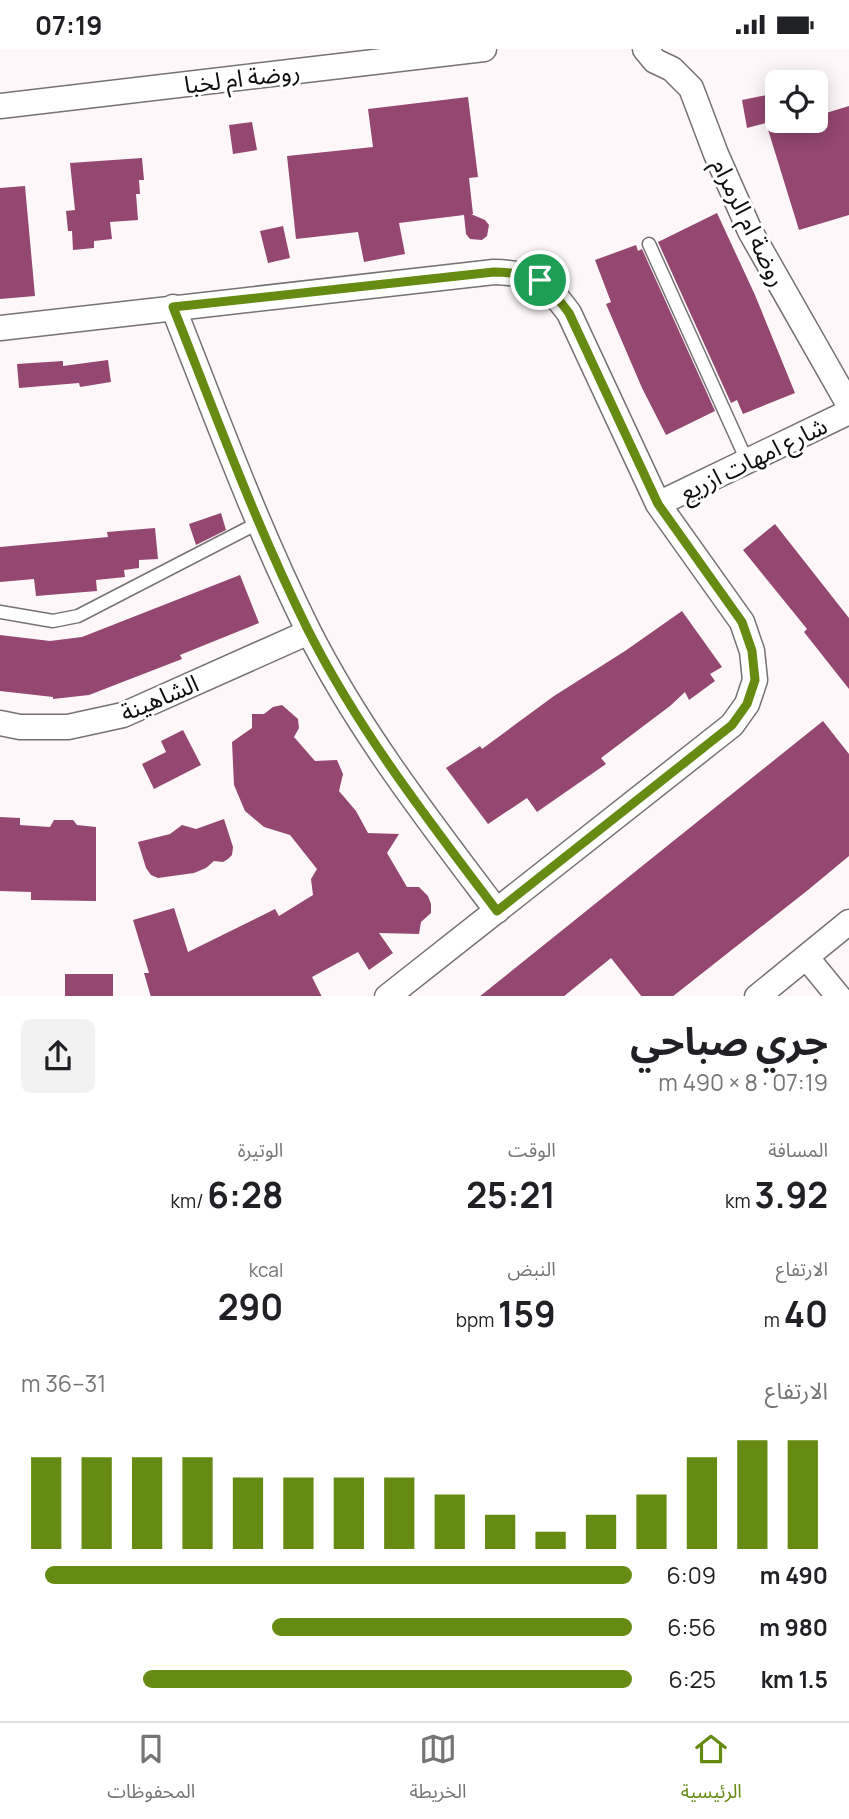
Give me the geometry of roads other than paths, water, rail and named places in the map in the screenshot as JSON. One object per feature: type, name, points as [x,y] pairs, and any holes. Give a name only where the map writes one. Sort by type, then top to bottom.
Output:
[{"type":"street","name":"روضة ام لخبا","points":[[0,106],[484,49]]},
{"type":"street","name":"روضة ام الرمرام","points":[[645,49],[655,61],[673,69],[691,88],[750,231],[849,405]]},
{"type":"street","name":"شارع امهات ازريع","points":[[0,328],[494,272],[518,273],[540,280],[569,313],[658,504],[742,622],[752,651],[755,680],[747,704],[732,725],[387,996]]},
{"type":"street","points":[[173,307],[258,523],[309,632],[392,769],[497,911]]},
{"type":"street","name":"شارع امهات ازريع","points":[[658,504],[849,412]]},
{"type":"street","name":"الشاهينة","points":[[0,723],[20,727],[68,727],[123,715],[309,632]]},
{"type":"street","points":[[757,996],[849,922]]},
{"type":"street","points":[[807,958],[839,996]]},
{"type":"lane","points":[[649,244],[747,461]]},
{"type":"lane","points":[[0,613],[53,621],[78,616],[258,523]]}]
